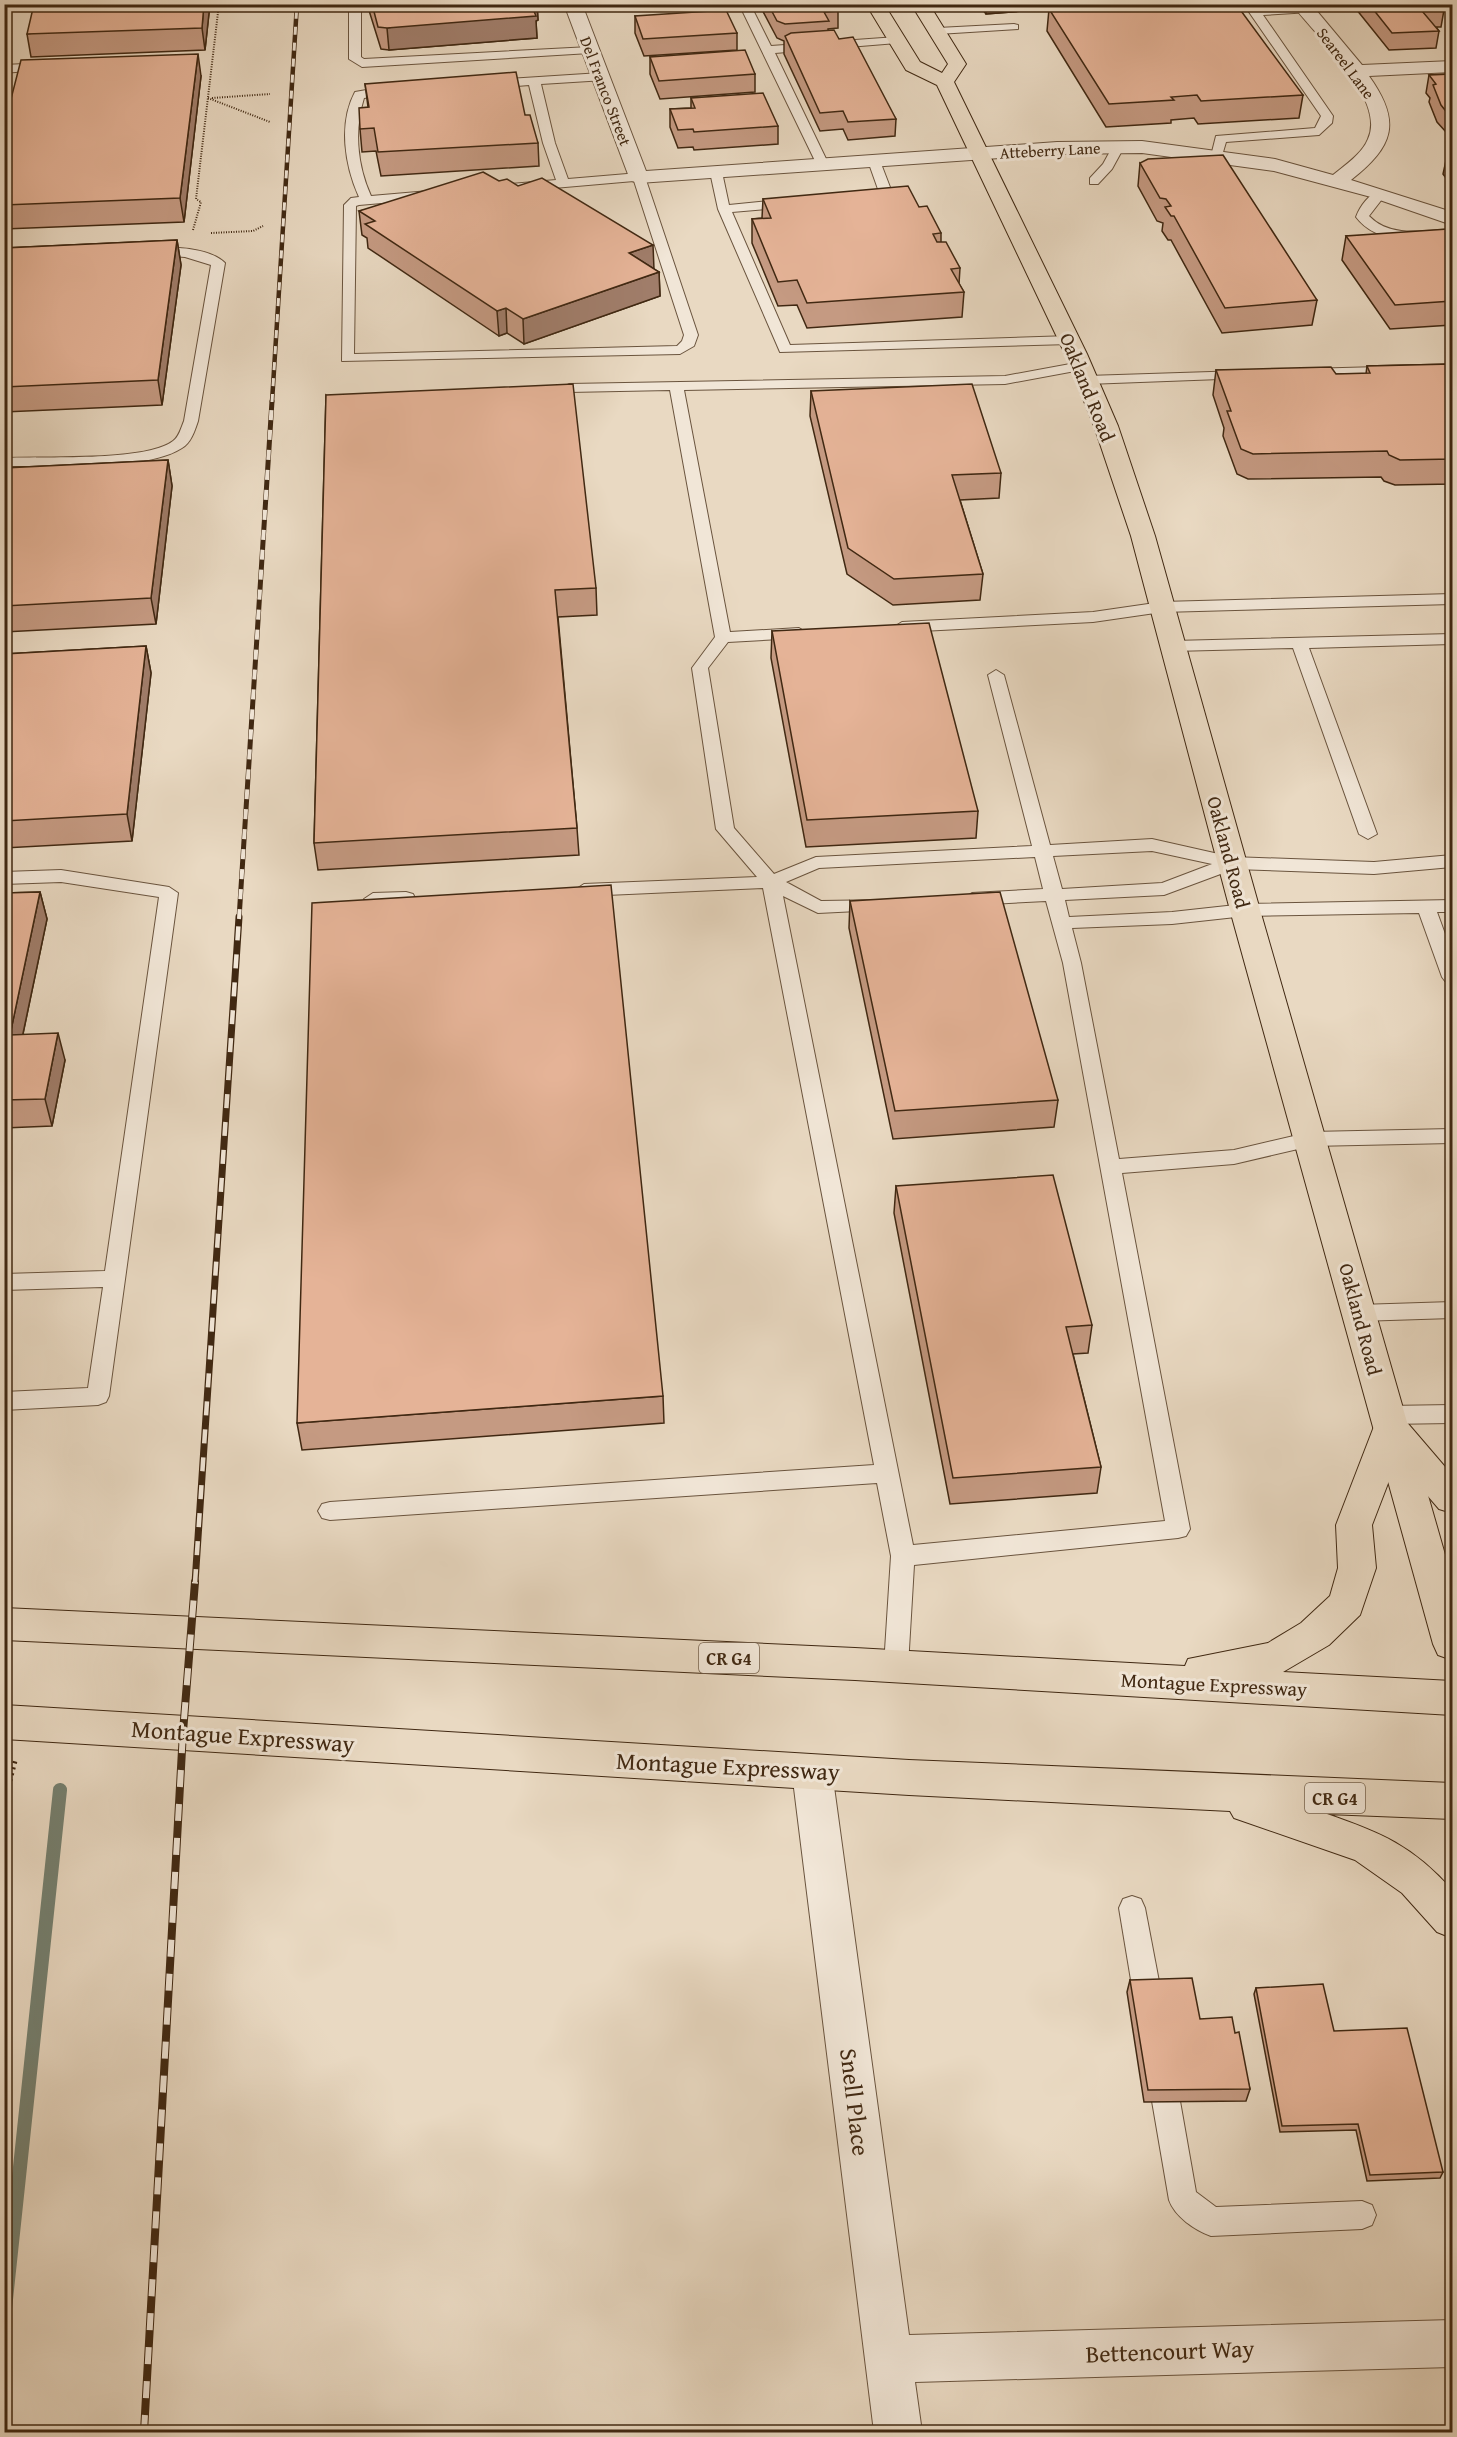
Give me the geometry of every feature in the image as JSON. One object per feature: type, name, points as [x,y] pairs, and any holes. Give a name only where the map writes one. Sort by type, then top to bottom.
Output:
[{"type":"main road","points":[[875,4],[913,66],[945,82],[957,64],[920,4]]},
{"type":"main road","name":"Oakland Road","points":[[945,82],[982,153],[1070,340],[1106,426],[1143,536],[1245,910],[1452,1644]]},
{"type":"main road","points":[[1389,1422],[1452,1500]]},
{"type":"main road","points":[[1149,1681],[1276,1658],[1316,1634],[1347,1604],[1357,1568],[1354,1525],[1389,1422]]},
{"type":"main road","name":"Montague Expressway","points":[[4,1624],[896,1666],[1452,1698]]},
{"type":"main road","name":"Montague Expressway","points":[[14,1723],[812,1772],[1218,1794],[1452,1801]]},
{"type":"main road","points":[[1218,1794],[1369,1847],[1417,1880],[1452,1919]]},
{"type":"street","name":"Del Franco Street","points":[[574,7],[639,177]]},
{"type":"street","name":"Seareel Lane","points":[[1304,7],[1356,71],[1375,100],[1381,116],[1381,129],[1376,143],[1362,160],[1337,181]]},
{"type":"street","points":[[1356,71],[1452,66]]},
{"type":"street","name":"Atteberry Lane","points":[[639,177],[982,153],[1142,147],[1275,165],[1337,181],[1380,194],[1452,230]]},
{"type":"street","name":"Snell Place","points":[[812,1772],[898,2433]]},
{"type":"street","name":"Bettencourt Way","points":[[888,2359],[1452,2344]]},
{"type":"lane","points":[[355,4],[355,59],[362,63],[590,50]]},
{"type":"lane","points":[[574,7],[634,4]]},
{"type":"lane","points":[[1216,156],[1220,139],[1319,131],[1326,123],[1327,116],[1255,12],[1304,7]]},
{"type":"lane","points":[[747,8],[823,165]]},
{"type":"lane","points":[[938,31],[1014,27]]},
{"type":"lane","points":[[767,50],[897,40]]},
{"type":"lane","points":[[4,69],[62,67]]},
{"type":"lane","points":[[475,85],[601,77]]},
{"type":"lane","points":[[534,81],[549,143],[562,183]]},
{"type":"lane","points":[[366,198],[356,173],[351,115],[359,95],[410,88]]},
{"type":"lane","points":[[1094,181],[1108,166],[1118,147]]},
{"type":"lane","points":[[852,198],[887,195],[874,161]]},
{"type":"lane","points":[[716,172],[724,209],[785,349],[1070,340]]},
{"type":"lane","points":[[639,177],[691,335],[689,343],[680,350],[347,358],[350,205],[366,198],[562,183],[639,177]]},
{"type":"lane","points":[[1380,194],[1365,209],[1362,217],[1370,227],[1397,234],[1452,230]]},
{"type":"lane","points":[[724,209],[806,202]]},
{"type":"lane","points":[[4,462],[143,457],[179,445],[186,435],[191,421],[218,263],[206,257],[172,251],[135,251]]},
{"type":"lane","points":[[1287,374],[1452,369]]},
{"type":"lane","points":[[569,387],[1005,380],[1084,373],[1252,375]]},
{"type":"lane","points":[[676,386],[723,637],[700,668],[725,829],[771,882],[818,908],[900,903]]},
{"type":"lane","points":[[886,628],[1093,617],[1162,608],[1452,599]]},
{"type":"lane","points":[[723,637],[816,632]]},
{"type":"lane","points":[[1173,646],[1452,639]]},
{"type":"lane","points":[[1299,643],[1368,834]]},
{"type":"lane","points":[[903,1556],[1178,1529],[1072,963],[996,675]]},
{"type":"lane","points":[[560,891],[771,882],[816,863],[1152,844],[1232,863],[1374,868],[1452,861]]},
{"type":"lane","points":[[960,900],[1164,889],[1232,863]]},
{"type":"lane","points":[[4,878],[61,876],[168,893],[98,1396],[4,1401]]},
{"type":"lane","points":[[771,882],[903,1556],[896,1666]]},
{"type":"lane","points":[[373,899],[420,897]]},
{"type":"lane","points":[[1060,923],[1172,918],[1245,910],[1452,906]]},
{"type":"lane","points":[[1426,907],[1452,978]]},
{"type":"lane","points":[[1111,1167],[1234,1157],[1311,1139],[1452,1136]]},
{"type":"lane","points":[[4,1282],[114,1279]]},
{"type":"lane","points":[[1359,1313],[1452,1310]]},
{"type":"lane","points":[[1389,1422],[1452,1414]]},
{"type":"lane","points":[[330,1511],[886,1473]]},
{"type":"lane","points":[[1132,1908],[1147,1992]]},
{"type":"lane","points":[[1166,2101],[1184,2200],[1211,2222],[1362,2215]]},
{"type":"path","points":[[196,235],[188,236],[194,229],[201,202],[196,199],[219,4]]},
{"type":"path","points":[[208,98],[270,94]]},
{"type":"path","points":[[208,98],[270,122]]},
{"type":"path","points":[[207,234],[253,231],[263,226]]},
{"type":"path","points":[[4,1804],[14,1723]]},
{"type":"building","points":[[34,4],[204,4],[202,28],[27,34]]},
{"type":"building","points":[[372,4],[531,4],[536,16],[387,28],[378,27]]},
{"type":"building","points":[[768,4],[835,4],[838,11],[824,12],[829,21],[785,24],[777,21]]},
{"type":"building","points":[[1122,4],[1236,4],[1303,95],[1201,101],[1197,95],[1171,97],[1174,100],[1109,104],[1049,9]]},
{"type":"building","points":[[1369,4],[1439,4],[1444,10],[1422,11],[1439,31],[1392,33]]},
{"type":"building","points":[[726,10],[737,33],[643,39],[635,16]]},
{"type":"building","points":[[834,30],[839,39],[853,37],[896,119],[848,122],[843,111],[820,113],[785,36],[791,33]]},
{"type":"building","points":[[745,50],[755,74],[659,81],[650,57]]},
{"type":"building","points":[[198,54],[180,198],[4,205],[4,126],[21,60]]},
{"type":"building","points":[[516,72],[525,115],[530,115],[538,143],[378,152],[374,128],[360,129],[359,108],[369,107],[365,84]]},
{"type":"building","points":[[1452,74],[1452,114],[1449,115],[1441,105],[1433,85],[1436,84],[1429,75]]},
{"type":"building","points":[[763,93],[778,126],[694,132],[693,129],[678,130],[670,109],[695,108],[691,98]]},
{"type":"building","points":[[1223,155],[1317,300],[1225,308],[1174,216],[1171,216],[1165,207],[1171,206],[1166,199],[1160,198],[1140,163],[1148,159]]},
{"type":"building","points":[[483,172],[499,181],[507,179],[518,186],[542,178],[653,245],[629,253],[659,272],[523,319],[506,308],[497,311],[365,224],[375,221],[359,211]]},
{"type":"building","points":[[908,186],[919,207],[927,206],[941,233],[933,234],[937,242],[946,242],[960,268],[951,269],[964,292],[807,303],[797,280],[778,282],[752,219],[771,218],[763,199]]},
{"type":"building","points":[[1448,229],[1452,234],[1452,301],[1395,305],[1346,236]]},
{"type":"building","points":[[177,240],[158,380],[4,387],[4,248]]},
{"type":"building","points":[[1452,364],[1452,459],[1400,460],[1389,455],[1387,451],[1253,454],[1241,449],[1227,411],[1231,411],[1216,370],[1331,367],[1336,374],[1370,373],[1367,366]]},
{"type":"building","points":[[573,384],[596,588],[555,590],[577,828],[314,843],[326,395]]},
{"type":"building","points":[[972,384],[1001,473],[952,475],[983,574],[894,579],[848,548],[811,391]]},
{"type":"building","points":[[168,460],[151,598],[4,606],[4,468]]},
{"type":"building","points":[[929,623],[978,811],[807,820],[772,631]]},
{"type":"building","points":[[146,646],[127,814],[4,821],[4,654]]},
{"type":"building","points":[[611,885],[663,1396],[297,1423],[312,903]]},
{"type":"building","points":[[40,892],[10,1035],[58,1033],[45,1099],[4,1100],[4,893]]},
{"type":"building","points":[[1000,892],[1058,1100],[895,1111],[850,901]]},
{"type":"building","points":[[1053,1175],[1092,1325],[1066,1327],[1101,1467],[953,1478],[896,1186]]},
{"type":"building","points":[[1192,1978],[1200,2019],[1232,2017],[1235,2033],[1239,2032],[1250,2089],[1148,2090],[1130,1980]]},
{"type":"building","points":[[1323,1984],[1334,2031],[1407,2028],[1443,2172],[1370,2175],[1358,2124],[1282,2126],[1256,1988]]},
{"type":"waterway","points":[[4,2318],[60,1790]]},
{"type":"railway","points":[[272,402],[297,4]]},
{"type":"railway","points":[[239,919],[272,401]]},
{"type":"railway","points":[[195,1583],[239,917]]},
{"type":"railway","points":[[144,2432],[183,1732],[195,1582]]}]
